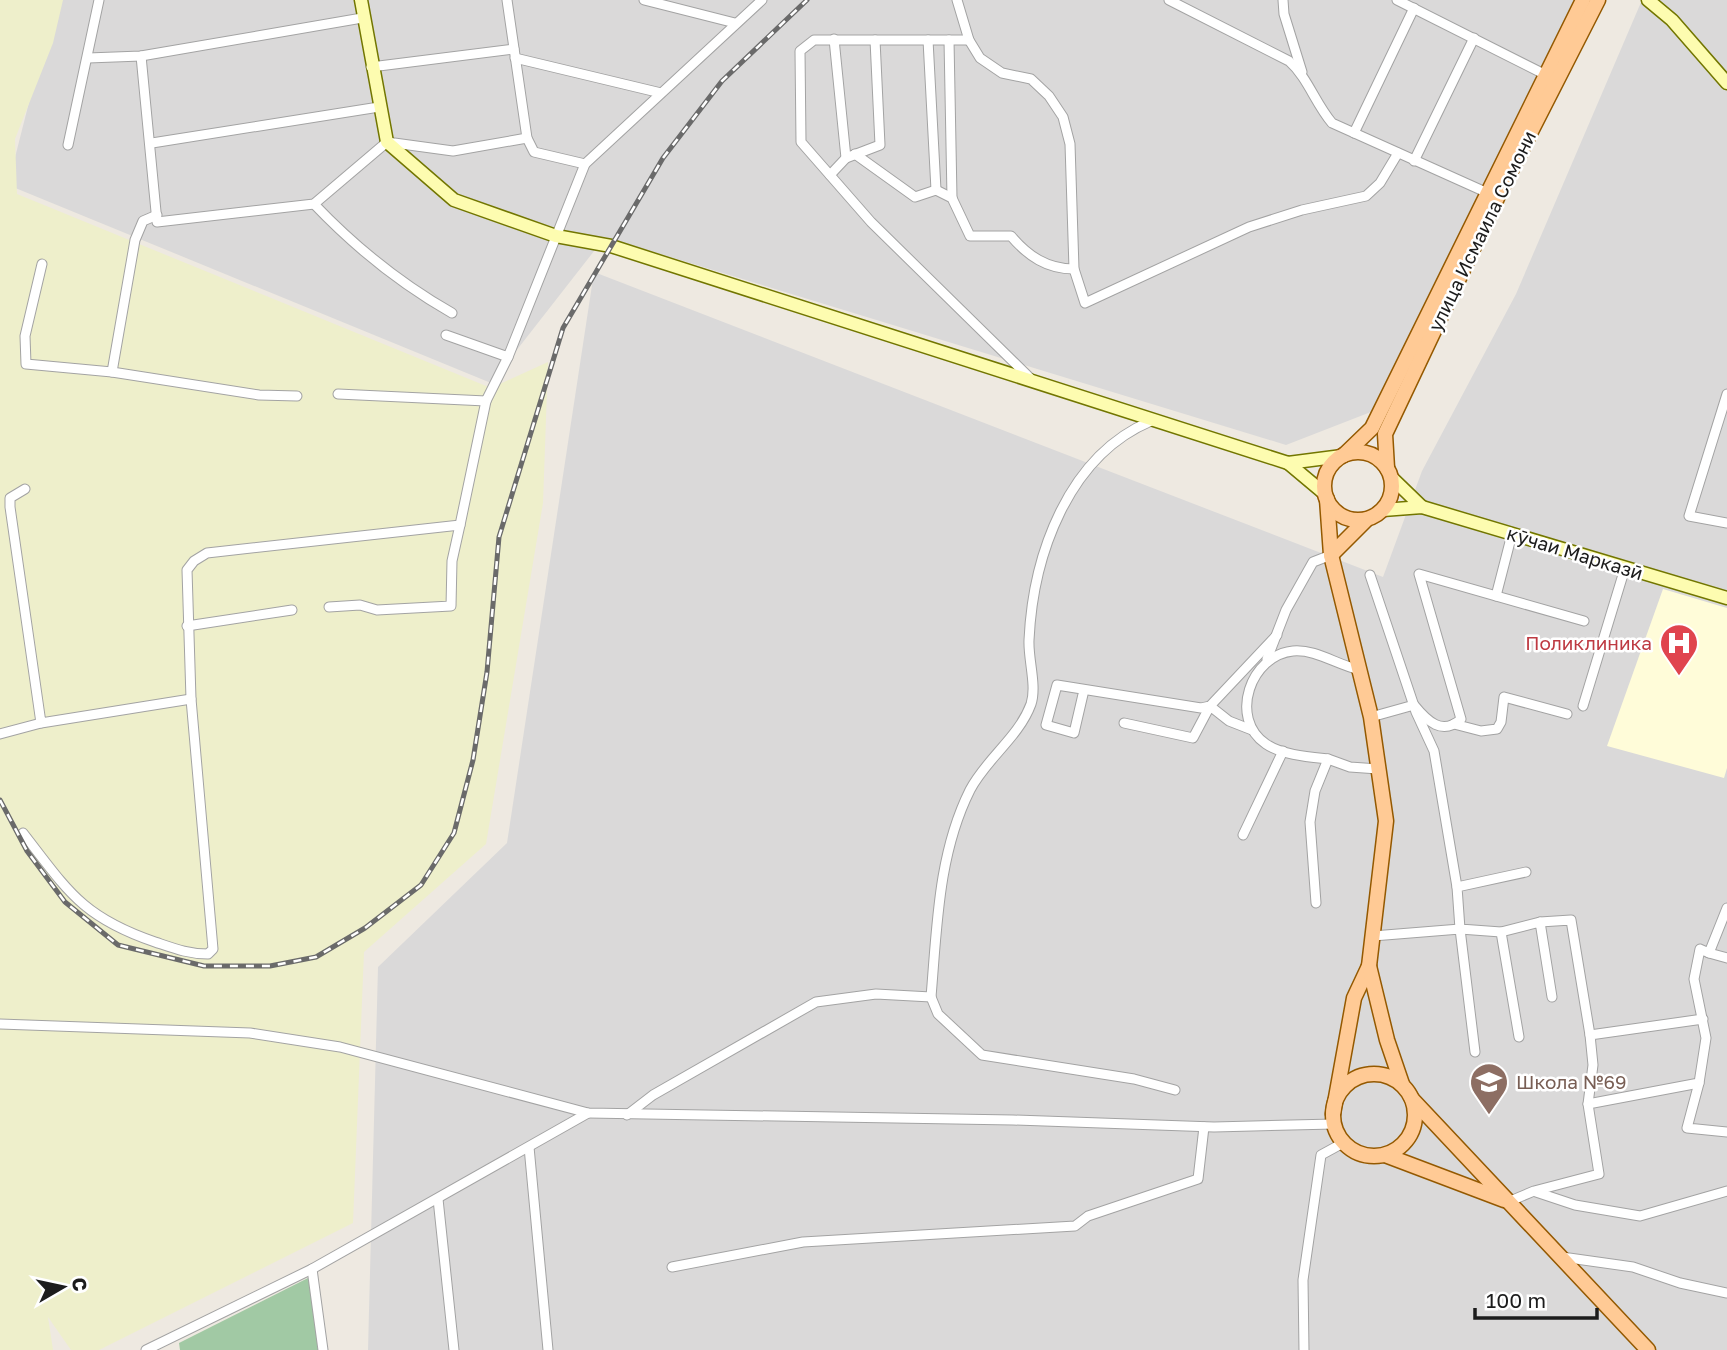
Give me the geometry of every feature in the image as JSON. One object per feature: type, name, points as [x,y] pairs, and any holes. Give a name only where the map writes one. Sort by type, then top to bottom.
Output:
[{"type":"main road","points":[[1508,1202],[1385,1155],[1363,1154],[1343,1143],[1333,1119],[1354,998],[1369,966],[1386,821],[1371,717],[1331,555],[1326,496],[1327,472],[1372,428],[1492,195],[1550,77],[1583,0]]},
{"type":"main road","points":[[1550,77],[1598,0]]},
{"type":"main road","name":"улица Исмаила Сомони","points":[[1389,473],[1385,434],[1492,195]]},
{"type":"main road","points":[[1331,555],[1366,520],[1383,510],[1392,490],[1389,473],[1381,460],[1363,452],[1343,456]]},
{"type":"main road","points":[[1326,496],[1332,508],[1347,519],[1366,520]]},
{"type":"main road","points":[[1369,966],[1387,1040],[1402,1084],[1412,1099],[1648,1350]]},
{"type":"main road","points":[[1333,1119],[1342,1089],[1364,1074],[1377,1073],[1402,1084]]},
{"type":"main road","points":[[1385,1155],[1408,1139],[1415,1113],[1412,1099]]},
{"type":"street","points":[[68,145],[99,0]]},
{"type":"street","points":[[360,0],[387,142],[454,200],[556,236],[611,246],[1288,463],[1326,496]]},
{"type":"street","points":[[507,0],[527,138],[534,152],[585,164]]},
{"type":"street","points":[[643,0],[735,23]]},
{"type":"street","points":[[329,607],[360,605],[377,610],[451,606],[452,561],[486,401],[508,357],[585,164],[762,0]]},
{"type":"street","points":[[957,0],[969,40],[980,58],[1002,73],[1031,79],[1049,96],[1063,117],[1070,144],[1074,269],[1085,303],[1249,227],[1302,210],[1366,196],[1380,183],[1398,153]]},
{"type":"street","points":[[1169,0],[1289,61],[1302,73]]},
{"type":"street","points":[[1283,0],[1284,14],[1302,73],[1321,110],[1332,123],[1492,195]]},
{"type":"street","points":[[1397,0],[1550,77]]},
{"type":"street","points":[[1648,0],[1672,20],[1727,83]]},
{"type":"street","points":[[1354,133],[1414,8]]},
{"type":"street","points":[[88,58],[141,56],[362,18]]},
{"type":"street","points":[[1414,161],[1474,38]]},
{"type":"street","points":[[834,39],[851,156],[915,197],[936,190],[952,198]]},
{"type":"street","points":[[969,40],[814,40],[800,51],[801,142],[871,222],[1036,384]]},
{"type":"street","points":[[830,175],[851,156],[880,145],[875,40]]},
{"type":"street","points":[[928,40],[936,190]]},
{"type":"street","points":[[949,40],[952,198],[970,236],[1011,236],[1027,256],[1061,269],[1074,269]]},
{"type":"street","points":[[371,67],[515,53],[661,93]]},
{"type":"street","points":[[141,56],[152,143],[157,222],[314,204],[387,142],[453,150],[527,138]]},
{"type":"street","points":[[152,143],[379,107]]},
{"type":"street","points":[[314,204],[344,235],[419,294],[452,313]]},
{"type":"street","points":[[112,372],[135,240],[143,221],[157,215]]},
{"type":"street","points":[[42,264],[25,336],[26,364],[112,372],[259,394],[297,396]]},
{"type":"street","points":[[446,334],[508,357]]},
{"type":"street","points":[[338,394],[486,401]]},
{"type":"street","points":[[1727,394],[1689,516],[1727,523]]},
{"type":"street","points":[[1151,421],[1129,430],[1097,458],[1073,485],[1056,519],[1035,593],[1029,640],[1032,702],[1017,729],[972,787],[953,827],[939,898],[931,997],[938,1014],[982,1055],[1135,1079],[1175,1090]]},
{"type":"street","points":[[1288,463],[1343,456]]},
{"type":"street","points":[[1389,473],[1422,507]]},
{"type":"street","points":[[24,489],[10,498],[10,507],[41,723]]},
{"type":"street","points":[[1383,510],[1422,507]]},
{"type":"street","name":"кӯчаи Марказӣ","points":[[1422,507],[1727,598]]},
{"type":"street","points":[[23,833],[72,896],[102,920],[190,954],[208,954],[213,949],[191,699],[187,570],[194,561],[208,554],[460,526]]},
{"type":"street","points":[[1496,596],[1512,534]]},
{"type":"street","points":[[1252,730],[1247,705],[1249,683],[1268,659],[1286,610],[1313,562],[1331,555]]},
{"type":"street","points":[[1583,706],[1625,568]]},
{"type":"street","points":[[1370,575],[1414,705],[1434,751],[1457,887],[1475,1052]]},
{"type":"street","points":[[1414,705],[1427,722],[1439,727],[1454,724],[1461,719],[1419,575],[1584,621]]},
{"type":"street","points":[[187,626],[292,610]]},
{"type":"street","points":[[1124,723],[1192,738],[1210,706],[1277,635]]},
{"type":"street","points":[[1268,659],[1292,651],[1316,652],[1335,664],[1360,670]]},
{"type":"street","points":[[1084,690],[1074,733],[1046,725],[1056,685],[1201,708],[1210,706]]},
{"type":"street","points":[[1454,724],[1481,732],[1497,729],[1501,722],[1504,697],[1567,714]]},
{"type":"street","points":[[0,734],[41,723],[191,699]]},
{"type":"street","points":[[1371,717],[1414,705]]},
{"type":"street","points":[[1210,706],[1229,721],[1252,730],[1266,744],[1283,751],[1328,759],[1350,767],[1378,769]]},
{"type":"street","points":[[1243,835],[1283,751]]},
{"type":"street","points":[[1316,903],[1310,822],[1315,791],[1328,759]]},
{"type":"street","points":[[1457,887],[1526,872]]},
{"type":"street","points":[[1709,954],[1727,908]]},
{"type":"street","points":[[1373,936],[1460,929],[1501,932],[1539,922],[1570,920],[1590,1035],[1593,1065],[1588,1104],[1599,1174],[1534,1191],[1508,1202]]},
{"type":"street","points":[[1539,922],[1552,997]]},
{"type":"street","points":[[1501,932],[1518,1037]]},
{"type":"street","points":[[1727,958],[1700,949],[1694,979],[1706,1038],[1699,1083],[1687,1128],[1727,1132]]},
{"type":"street","points":[[627,1115],[653,1095],[816,1002],[876,994],[931,997]]},
{"type":"street","points":[[1590,1035],[1703,1019]]},
{"type":"street","points":[[0,1024],[250,1033],[340,1047],[588,1114],[1013,1120],[1204,1127],[1333,1119]]},
{"type":"street","points":[[1588,1104],[1699,1083]]},
{"type":"street","points":[[146,1350],[312,1269],[588,1114]]},
{"type":"street","points":[[672,1267],[803,1242],[1075,1226],[1088,1216],[1198,1179],[1204,1127]]},
{"type":"street","points":[[1304,1350],[1303,1280],[1321,1155],[1343,1143]]},
{"type":"street","points":[[529,1147],[548,1350]]},
{"type":"street","points":[[1534,1191],[1575,1205],[1640,1216],[1727,1191]]},
{"type":"street","points":[[438,1199],[454,1350]]},
{"type":"street","points":[[1561,1256],[1633,1267],[1692,1287],[1727,1293]]},
{"type":"street","points":[[312,1269],[323,1350]]},
{"type":"shaded area","points":[[55,0],[1579,0],[1376,410],[1286,445],[605,237],[491,383],[8,185]]},
{"type":"shaded area","points":[[1642,0],[1727,0],[1727,1350],[368,1350],[378,967],[507,843],[594,272],[1383,577],[1422,471],[1516,294]]},
{"type":"shaded area","name":"Поликлиника","points":[[1663,589],[1727,608],[1727,768],[1724,778],[1607,746]]},
{"type":"green space","points":[[0,0],[63,0],[53,43],[15,139],[17,194],[491,388],[548,362],[543,503],[486,844],[364,952],[353,1223],[99,1350],[71,1350],[48,1317],[53,1350],[0,1350]]},
{"type":"green space","points":[[310,1277],[318,1350],[180,1350],[179,1343]]},
{"type":"railway","points":[[0,800],[27,851],[65,902],[118,945],[204,966],[270,966],[316,957],[365,928],[421,885],[454,833],[473,760],[487,672],[499,537],[563,328],[663,158],[722,81],[807,0]]},
{"type":"place","name":"Поликлиника","points":[[1679,677]]},
{"type":"place","name":"Школа №69","points":[[1489,1116]]}]
